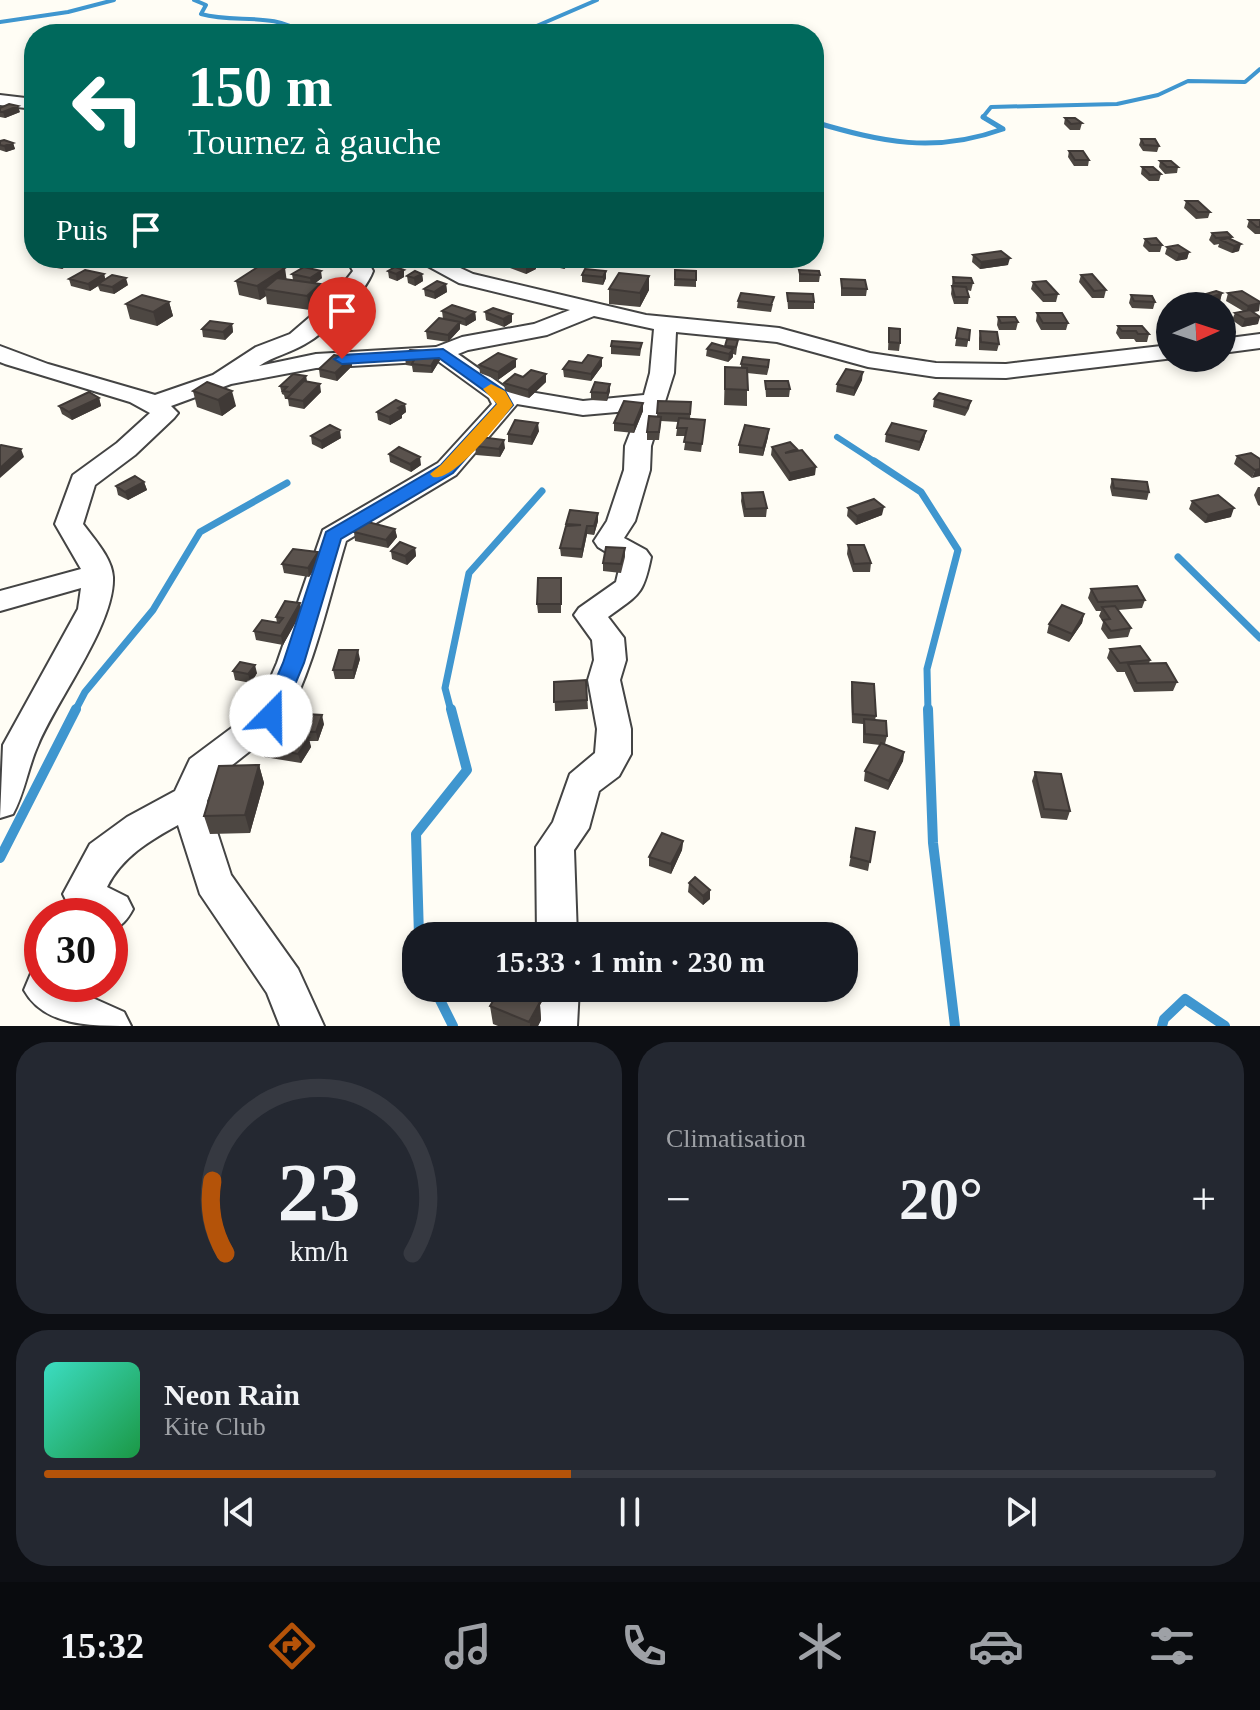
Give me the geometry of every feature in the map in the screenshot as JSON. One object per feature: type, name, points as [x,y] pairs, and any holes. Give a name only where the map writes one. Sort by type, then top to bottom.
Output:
[{"type":"street","points":[[0,100],[24,103]]},
{"type":"street","points":[[221,380],[264,352],[298,339],[340,303],[359,281],[361,268]]},
{"type":"street","points":[[443,268],[466,279],[665,326],[779,335],[868,360],[936,370],[1006,371],[1156,354]]},
{"type":"street","points":[[466,279],[497,268]]},
{"type":"street","points":[[155,403],[221,380],[316,361],[443,353],[462,344],[539,330],[593,309]]},
{"type":"street","points":[[555,922],[555,847],[570,828],[583,784],[606,766],[613,754],[614,729],[604,680],[610,660],[608,638],[590,615],[630,586],[636,557],[608,541],[621,521],[637,470],[638,446],[662,373],[665,326]]},
{"type":"street","points":[[1236,344],[1260,341]]},
{"type":"street","points":[[0,353],[22,364],[113,390],[135,393],[155,403],[165,413],[126,449],[83,481],[69,524],[93,560],[98,576],[93,609],[20,745],[0,804]]},
{"type":"street","points":[[443,353],[462,370],[499,394],[583,408],[655,401]]},
{"type":"street","points":[[91,898],[83,894],[104,855],[140,828],[189,801],[203,769],[271,716],[293,663],[333,536],[447,469],[505,405],[499,394]]},
{"type":"street","points":[[0,601],[19,599],[65,580],[98,576]]},
{"type":"street","points":[[189,801],[214,882],[283,982],[302,1026]]},
{"type":"street","points":[[59,1002],[109,1026]]},
{"type":"street","points":[[555,1026],[557,1002]]},
{"type":"building","points":[[9,104],[18,106],[0,112],[0,108]]},
{"type":"building","points":[[1065,118],[1075,118],[1082,123],[1071,124]]},
{"type":"building","points":[[1141,139],[1155,139],[1159,146],[1144,145]]},
{"type":"building","points":[[0,141],[13,143],[0,145]]},
{"type":"building","points":[[1069,151],[1083,151],[1089,160],[1075,160]]},
{"type":"building","points":[[1160,161],[1171,161],[1178,167],[1167,167]]},
{"type":"building","points":[[1142,167],[1153,167],[1161,174],[1150,175]]},
{"type":"building","points":[[1186,201],[1198,201],[1210,212],[1198,212]]},
{"type":"building","points":[[1249,220],[1260,220],[1260,227],[1257,227]]},
{"type":"building","points":[[1227,232],[1232,237],[1216,238],[1212,233]]},
{"type":"building","points":[[1156,238],[1162,245],[1151,245],[1145,239]]},
{"type":"building","points":[[1228,238],[1241,244],[1234,246],[1221,240]]},
{"type":"building","points":[[1178,245],[1189,252],[1179,254],[1167,247]]},
{"type":"building","points":[[1001,251],[1010,258],[981,262],[973,255]]},
{"type":"building","points":[[256,268],[285,268],[257,286],[236,281]]},
{"type":"building","points":[[302,268],[321,271],[310,278],[292,274]]},
{"type":"building","points":[[393,268],[404,270],[396,274],[388,271]]},
{"type":"building","points":[[585,269],[606,271],[603,277],[582,275]]},
{"type":"building","points":[[85,270],[104,274],[88,284],[69,279]]},
{"type":"building","points":[[675,270],[696,271],[696,280],[675,279]]},
{"type":"building","points":[[799,270],[819,271],[820,275],[800,274]]},
{"type":"building","points":[[415,271],[422,274],[414,278],[407,276]]},
{"type":"building","points":[[619,273],[649,276],[640,293],[609,289]]},
{"type":"building","points":[[1092,274],[1106,290],[1094,291],[1081,275]]},
{"type":"building","points":[[112,275],[126,278],[112,287],[98,284]]},
{"type":"building","points":[[953,277],[971,278],[973,283],[954,283]]},
{"type":"building","points":[[277,278],[320,284],[307,296],[264,289]]},
{"type":"building","points":[[841,279],[865,280],[867,289],[842,288]]},
{"type":"building","points":[[437,281],[446,284],[434,292],[424,289]]},
{"type":"building","points":[[1046,281],[1058,294],[1044,295],[1033,282]]},
{"type":"building","points":[[952,286],[966,287],[969,297],[955,297]]},
{"type":"building","points":[[1242,291],[1260,303],[1248,306],[1236,298],[1235,292]]},
{"type":"building","points":[[741,293],[774,297],[771,305],[738,301]]},
{"type":"building","points":[[787,293],[813,294],[814,302],[788,301]]},
{"type":"building","points":[[142,295],[169,302],[153,312],[126,304]]},
{"type":"building","points":[[1131,295],[1152,296],[1155,302],[1134,301]]},
{"type":"building","points":[[452,305],[475,312],[465,319],[442,311]]},
{"type":"building","points":[[493,308],[512,314],[503,319],[485,312]]},
{"type":"building","points":[[1250,310],[1260,317],[1245,319],[1236,313]]},
{"type":"building","points":[[1037,313],[1062,313],[1068,323],[1043,323]]},
{"type":"building","points":[[998,317],[1015,317],[1018,322],[1001,323]]},
{"type":"building","points":[[439,318],[460,322],[448,335],[426,331]]},
{"type":"building","points":[[210,321],[232,324],[223,332],[202,329]]},
{"type":"building","points":[[1118,326],[1142,326],[1149,334],[1122,331]]},
{"type":"building","points":[[889,328],[900,329],[900,343],[889,342]]},
{"type":"building","points":[[958,328],[970,330],[969,340],[956,338]]},
{"type":"building","points":[[980,331],[997,332],[999,344],[981,342]]},
{"type":"building","points":[[727,339],[738,340],[736,347],[725,346]]},
{"type":"building","points":[[612,341],[642,343],[640,349],[611,346]]},
{"type":"building","points":[[712,343],[733,349],[729,354],[707,349]]},
{"type":"building","points":[[410,350],[439,352],[431,366],[412,364],[415,358],[405,358]]},
{"type":"building","points":[[498,353],[516,359],[498,372],[479,365]]},
{"type":"building","points":[[334,355],[351,358],[335,373],[319,369]]},
{"type":"building","points":[[588,355],[602,358],[591,374],[563,369],[569,361],[582,363]]},
{"type":"building","points":[[743,357],[769,360],[768,367],[741,364]]},
{"type":"building","points":[[725,367],[747,368],[748,390],[725,389]]},
{"type":"building","points":[[846,369],[863,372],[854,388],[837,384]]},
{"type":"building","points":[[531,370],[546,374],[528,390],[504,383],[515,374],[523,377]]},
{"type":"building","points":[[293,374],[306,376],[290,392],[283,391],[287,387],[280,386]]},
{"type":"building","points":[[304,381],[320,384],[303,401],[287,398]]},
{"type":"building","points":[[765,381],[788,381],[790,389],[766,389]]},
{"type":"building","points":[[207,382],[232,391],[218,400],[193,391]]},
{"type":"building","points":[[595,382],[610,384],[607,393],[591,392]]},
{"type":"building","points":[[89,392],[99,398],[69,412],[59,406]]},
{"type":"building","points":[[939,393],[971,401],[967,408],[934,399]]},
{"type":"building","points":[[396,400],[405,404],[398,408],[401,410],[389,417],[377,412]]},
{"type":"building","points":[[624,401],[643,403],[634,425],[614,423]]},
{"type":"building","points":[[658,401],[691,402],[690,414],[657,413]]},
{"type":"building","points":[[649,416],[661,417],[659,432],[647,432]]},
{"type":"building","points":[[679,418],[705,420],[702,444],[684,442],[687,428],[677,428]]},
{"type":"building","points":[[515,420],[538,423],[531,437],[508,434]]},
{"type":"building","points":[[892,423],[926,431],[920,442],[886,434]]},
{"type":"building","points":[[330,425],[340,430],[321,441],[311,436]]},
{"type":"building","points":[[745,425],[769,429],[763,448],[739,445]]},
{"type":"building","points":[[480,437],[504,440],[499,449],[475,446]]},
{"type":"building","points":[[790,442],[797,449],[785,453],[802,450],[816,467],[790,473],[772,447]]},
{"type":"building","points":[[0,446],[21,449],[0,468]]},
{"type":"building","points":[[399,447],[420,457],[410,464],[389,454]]},
{"type":"building","points":[[1251,453],[1260,459],[1260,469],[1255,470],[1237,456]]},
{"type":"building","points":[[135,476],[144,482],[125,492],[116,486]]},
{"type":"building","points":[[1112,479],[1147,482],[1149,492],[1114,488]]},
{"type":"building","points":[[763,492],[767,508],[745,509],[742,493]]},
{"type":"building","points":[[1218,495],[1234,508],[1208,515],[1192,501]]},
{"type":"building","points":[[874,499],[884,507],[857,516],[848,508]]},
{"type":"building","points":[[570,510],[598,513],[594,526],[587,526],[582,549],[560,548],[566,526],[581,525],[566,524]]},
{"type":"building","points":[[364,521],[395,529],[386,540],[354,532]]},
{"type":"building","points":[[400,542],[415,548],[405,556],[391,551]]},
{"type":"building","points":[[848,545],[864,545],[871,563],[854,564]]},
{"type":"building","points":[[606,547],[625,548],[621,564],[603,563]]},
{"type":"building","points":[[293,549],[318,552],[308,568],[282,564]]},
{"type":"building","points":[[538,578],[561,578],[561,604],[537,604]]},
{"type":"building","points":[[1137,586],[1145,600],[1098,602],[1091,589]]},
{"type":"building","points":[[285,601],[300,603],[281,636],[254,631],[262,620],[279,623],[283,618],[276,617]]},
{"type":"building","points":[[1062,605],[1084,614],[1072,634],[1049,624]]},
{"type":"building","points":[[1115,606],[1131,628],[1111,631],[1103,620],[1110,619],[1102,607]]},
{"type":"building","points":[[1140,646],[1150,660],[1120,663],[1110,649]]},
{"type":"building","points":[[339,650],[358,650],[353,670],[333,670]]},
{"type":"building","points":[[240,662],[255,665],[248,674],[233,671]]},
{"type":"building","points":[[1166,663],[1177,682],[1137,683],[1128,664]]},
{"type":"building","points":[[586,680],[587,700],[554,702],[554,682]]},
{"type":"building","points":[[852,682],[874,684],[876,716],[853,714]]},
{"type":"building","points":[[287,713],[322,715],[316,732],[280,730]]},
{"type":"building","points":[[864,719],[886,721],[887,736],[865,734]]},
{"type":"building","points":[[272,731],[309,738],[298,754],[262,747]]},
{"type":"building","points":[[881,743],[904,752],[889,781],[865,771]]},
{"type":"building","points":[[259,765],[245,815],[204,816],[219,766]]},
{"type":"building","points":[[1035,772],[1061,774],[1070,811],[1044,809]]},
{"type":"building","points":[[856,828],[875,832],[870,862],[851,857]]},
{"type":"building","points":[[662,833],[683,841],[671,864],[649,857]]},
{"type":"building","points":[[695,877],[710,890],[703,896],[689,883]]},
{"type":"building","points":[[492,1002],[540,1002],[529,1022],[490,1006]]},
{"type":"waterway","points":[[0,22],[68,12],[114,0]]},
{"type":"waterway","points":[[194,0],[206,5],[201,14],[283,24]]},
{"type":"waterway","points":[[541,24],[597,0]]},
{"type":"waterway","points":[[983,117],[991,107],[1117,104],[1158,95],[1188,81],[1245,82],[1260,69]]},
{"type":"waterway","points":[[824,125],[885,140],[931,143],[978,137],[1003,129],[983,117]]},
{"type":"waterway","points":[[837,437],[877,463]]},
{"type":"waterway","points":[[874,461],[921,492],[958,550],[927,669],[928,711]]},
{"type":"waterway","points":[[75,711],[85,692],[153,610],[200,532],[287,483]]},
{"type":"waterway","points":[[451,711],[445,688],[469,573],[542,491]]},
{"type":"waterway","points":[[1178,557],[1260,638]]},
{"type":"waterway","points":[[0,858],[76,709]]},
{"type":"waterway","points":[[419,922],[416,834],[467,770],[451,709]]},
{"type":"waterway","points":[[928,709],[933,843],[955,1026]]},
{"type":"waterway","points":[[1162,1026],[1164,1019],[1185,999],[1225,1026]]},
{"type":"waterway","points":[[441,1002],[453,1026]]},
{"type":"slow traffic","points":[[439,474],[505,405],[499,394],[491,389]]},
{"type":"route","points":[[271,716],[293,663],[320,569],[333,536],[447,469],[505,405],[499,394],[462,370],[443,353],[342,359]]}]
